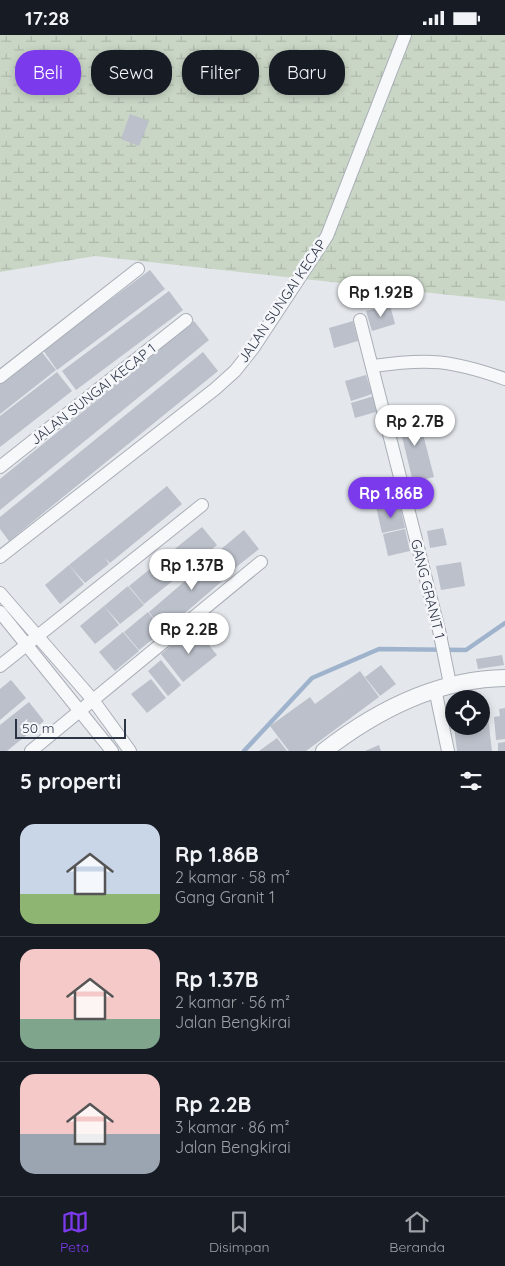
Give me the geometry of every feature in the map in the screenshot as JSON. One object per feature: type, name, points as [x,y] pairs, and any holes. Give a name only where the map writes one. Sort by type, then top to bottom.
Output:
[{"type":"street","name":"JALAN SUNGAI KECAP","points":[[0,557],[215,389],[235,371],[254,347],[326,236],[405,35]]},
{"type":"street","points":[[0,377],[138,269]]},
{"type":"street","name":"JALAN SUNGAI KECAP 1","points":[[0,467],[186,320]]},
{"type":"street","name":"GANG GRANIT 1","points":[[360,320],[439,630],[445,665],[442,687],[448,751]]},
{"type":"street","points":[[373,366],[406,361],[446,362],[466,365],[505,379]]},
{"type":"street","points":[[0,666],[202,505]]},
{"type":"street","points":[[32,751],[262,562]]},
{"type":"street","points":[[0,593],[32,641],[112,751]]},
{"type":"street","points":[[0,611],[92,701],[130,751]]},
{"type":"street","points":[[324,751],[410,697],[442,687],[505,678]]},
{"type":"green space","points":[[0,35],[505,35],[505,301],[95,256],[0,272]]},
{"type":"building","points":[[130,114],[149,121],[139,146],[121,139]]},
{"type":"building","points":[[150,270],[165,289],[57,370],[43,350]]},
{"type":"building","points":[[169,291],[183,310],[76,390],[62,371]]},
{"type":"building","points":[[390,305],[395,324],[372,331],[366,311]]},
{"type":"building","points":[[194,321],[209,340],[0,510],[0,479]]},
{"type":"building","points":[[353,321],[358,341],[334,348],[329,328]]},
{"type":"building","points":[[41,351],[56,370],[0,414],[0,383]]},
{"type":"building","points":[[203,352],[218,371],[9,541],[0,529],[0,517]]},
{"type":"building","points":[[57,372],[72,391],[0,447],[0,416]]},
{"type":"building","points":[[366,375],[372,394],[351,401],[345,381]]},
{"type":"building","points":[[374,396],[379,411],[355,418],[351,403]]},
{"type":"building","points":[[417,411],[434,477],[413,482],[397,416]]},
{"type":"building","points":[[395,484],[400,506],[377,511],[372,489]]},
{"type":"building","points":[[167,486],[182,504],[110,563],[105,558],[109,564],[85,583],[69,565]]},
{"type":"building","points":[[400,506],[405,528],[382,533],[377,511]]},
{"type":"building","points":[[202,527],[217,545],[144,604],[129,586]]},
{"type":"building","points":[[443,528],[447,545],[430,548],[427,531]]},
{"type":"building","points":[[405,529],[410,551],[388,556],[383,534]]},
{"type":"building","points":[[244,530],[259,549],[235,568],[220,550]]},
{"type":"building","points":[[220,551],[235,570],[164,631],[149,612]]},
{"type":"building","points":[[461,562],[465,586],[441,590],[436,566]]},
{"type":"building","points":[[69,565],[84,584],[60,604],[45,585]]},
{"type":"building","points":[[128,586],[144,605],[120,624],[104,606]]},
{"type":"building","points":[[104,606],[119,625],[95,644],[80,626]]},
{"type":"building","points":[[148,612],[163,631],[139,650],[124,632]]},
{"type":"building","points":[[196,629],[217,655],[183,682],[161,654],[177,641],[187,653],[179,642]]},
{"type":"building","points":[[123,632],[139,651],[115,671],[99,652]]},
{"type":"building","points":[[502,655],[504,665],[478,669],[476,659]]},
{"type":"building","points":[[161,660],[181,685],[168,696],[148,671]]},
{"type":"building","points":[[381,665],[396,684],[380,696],[365,677]]},
{"type":"building","points":[[360,671],[379,697],[306,751],[289,751],[270,726],[310,697],[315,704]]},
{"type":"building","points":[[151,679],[166,698],[147,713],[131,694]]},
{"type":"building","points":[[11,680],[26,698],[0,720],[0,689]]},
{"type":"building","points":[[29,702],[44,721],[7,751],[0,751],[0,725]]},
{"type":"building","points":[[505,708],[505,739],[496,740],[494,717],[500,716],[499,709]]},
{"type":"building","points":[[490,734],[492,751],[457,751],[455,735]]},
{"type":"building","points":[[277,738],[287,751],[259,751]]},
{"type":"building","points":[[505,742],[505,751],[498,751],[498,743]]},
{"type":"building","points":[[379,745],[381,751],[365,751]]},
{"type":"waterway","points":[[244,751],[312,678],[379,649],[466,650],[505,623]]}]
